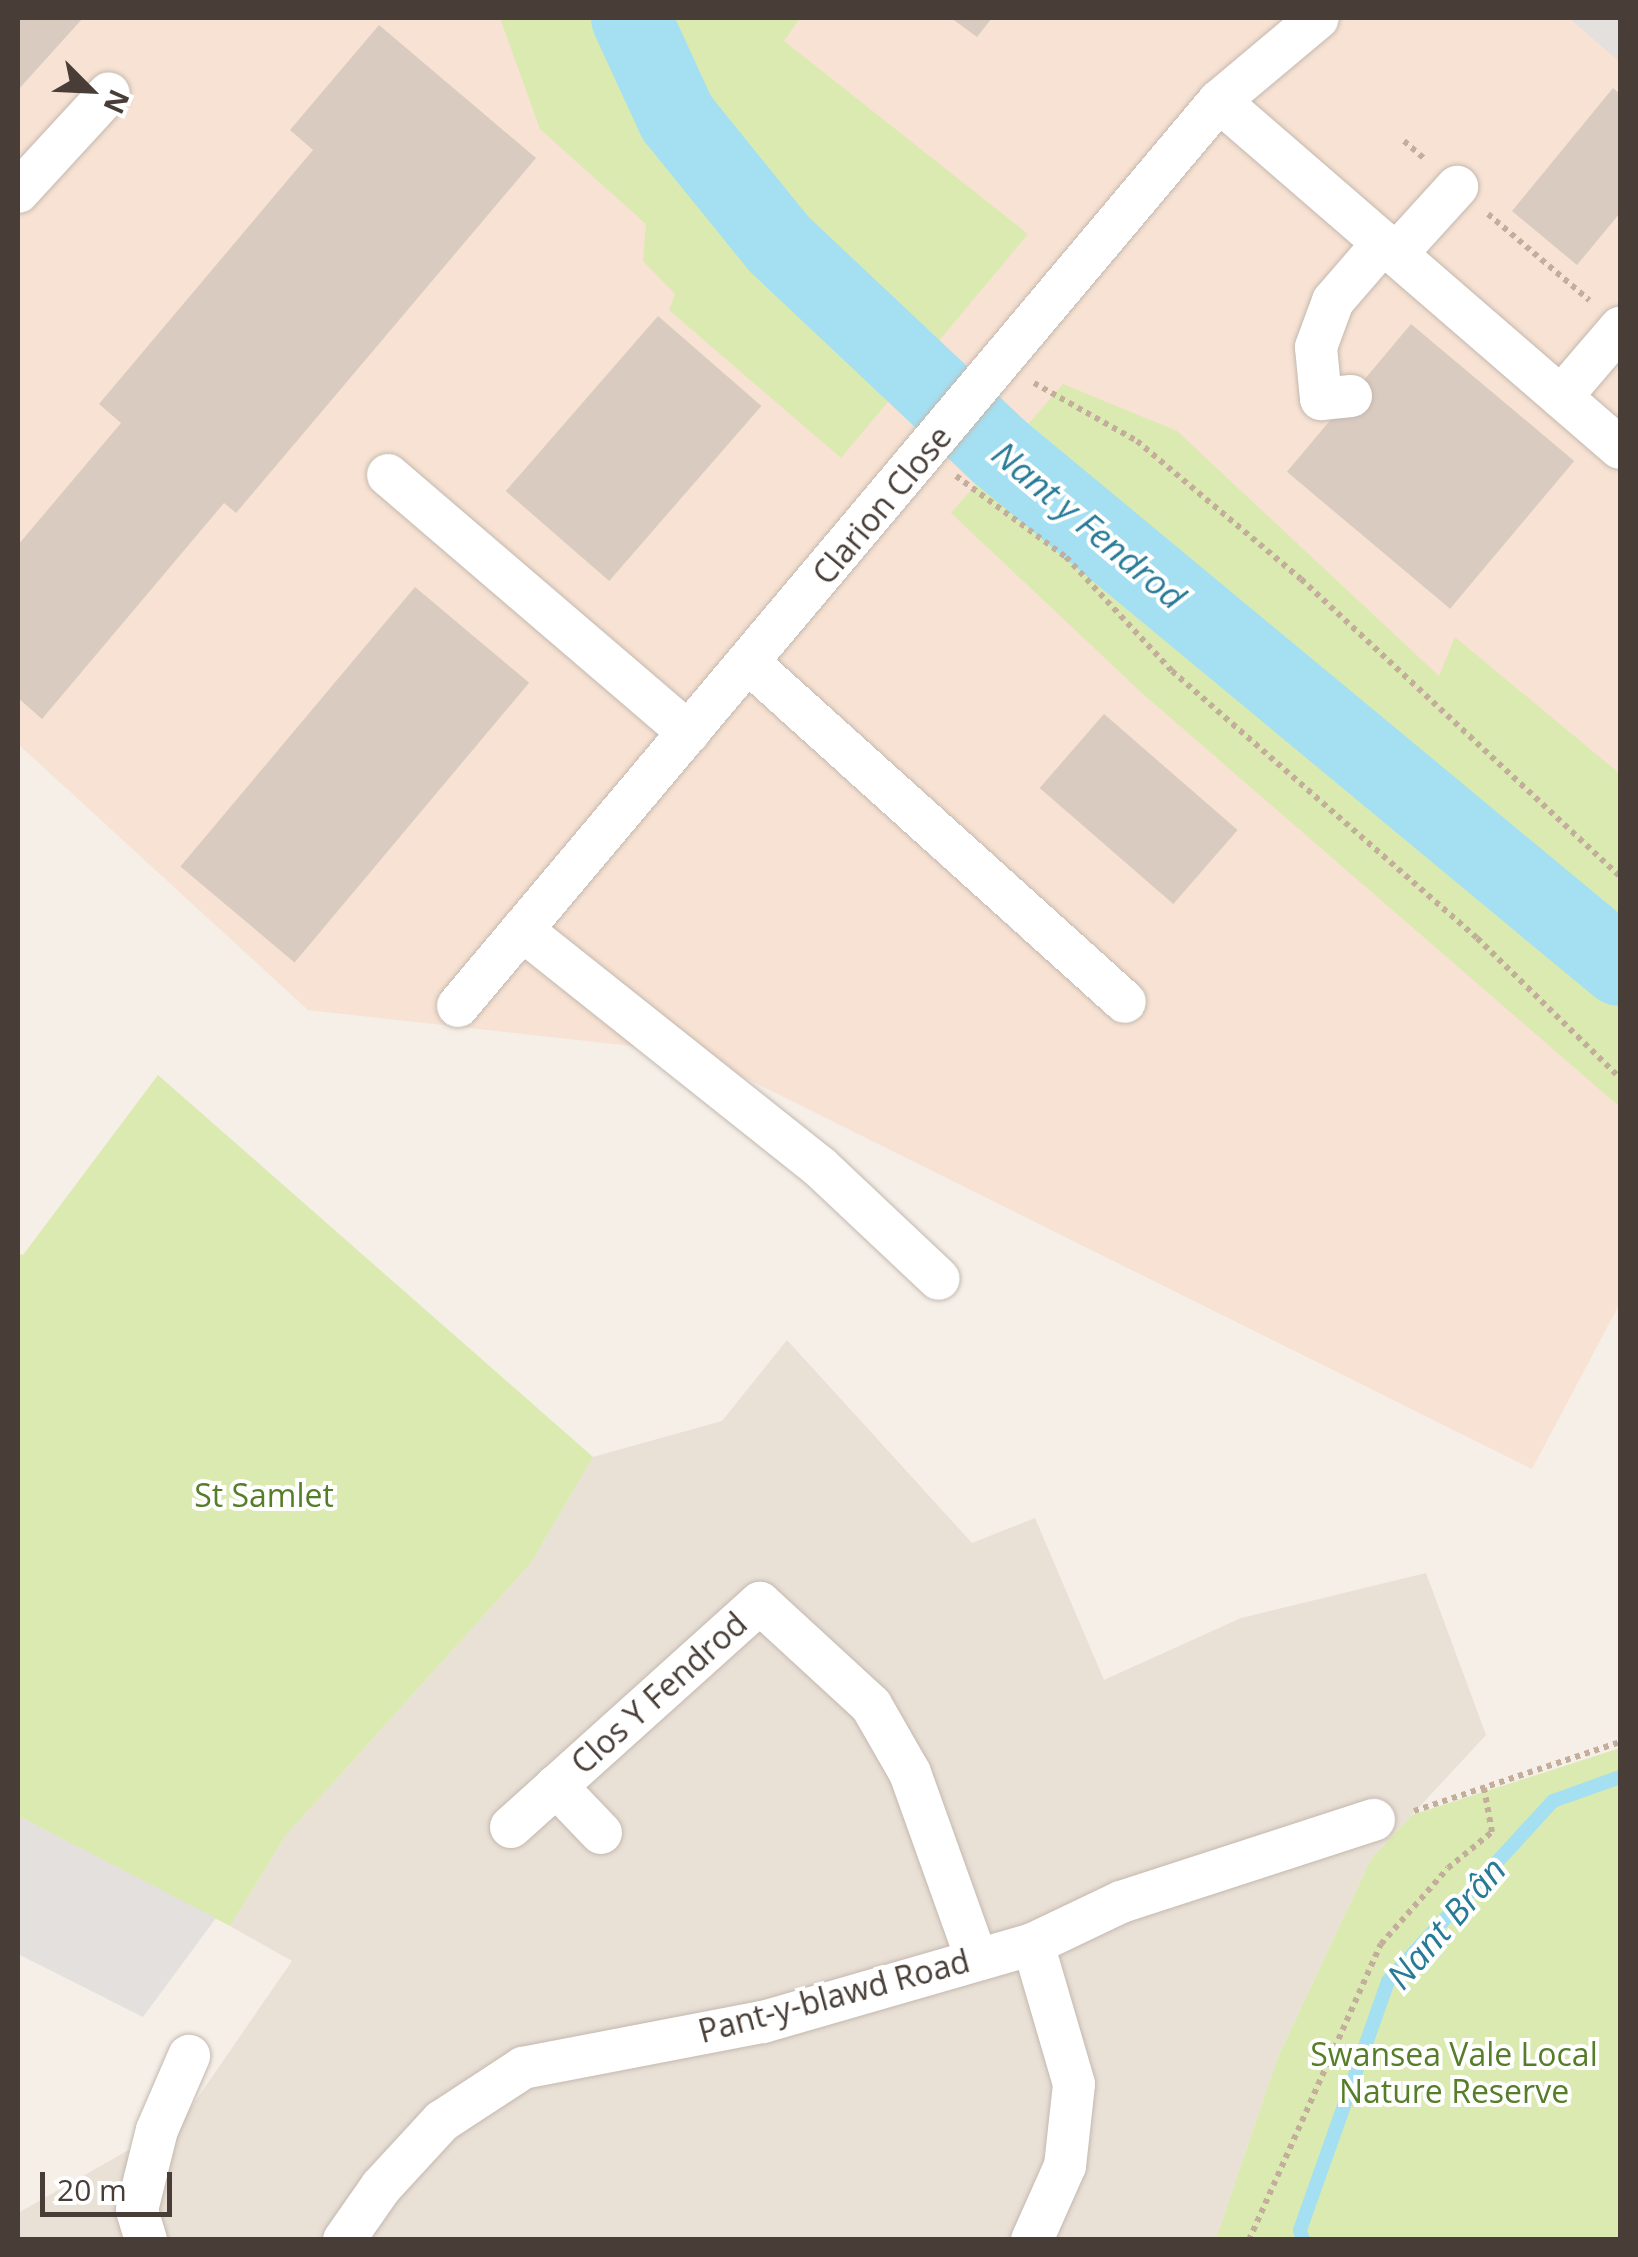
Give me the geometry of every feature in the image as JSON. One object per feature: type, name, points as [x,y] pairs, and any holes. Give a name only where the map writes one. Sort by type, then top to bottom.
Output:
[{"type":"street","name":"Clarion Close","points":[[458,1006],[1219,101],[1318,18]]},
{"type":"street","points":[[18,192],[108,94]]},
{"type":"street","points":[[1219,101],[1620,448]]},
{"type":"street","points":[[1351,396],[1321,399],[1316,347],[1334,302],[1457,187]]},
{"type":"street","points":[[1561,397],[1606,315]]},
{"type":"street","points":[[388,474],[689,732]]},
{"type":"street","points":[[748,663],[1125,1002]]},
{"type":"street","points":[[522,930],[820,1167],[939,1280]]},
{"type":"street","name":"Clos Y Fendrod","points":[[511,1827],[760,1603],[872,1705],[910,1774],[976,1956]]},
{"type":"street","points":[[556,1786],[601,1834]]},
{"type":"street","name":"Pant-y-blawd Road","points":[[344,2240],[381,2187],[442,2121],[523,2068],[763,2022],[976,1956],[1033,1944],[1121,1902],[1374,1820]]},
{"type":"street","points":[[1032,2240],[1065,2166],[1074,2084],[1033,1944]]},
{"type":"street","points":[[146,2240],[136,2210],[158,2130],[189,2056]]},
{"type":"path","points":[[1404,141],[1606,315]]},
{"type":"path","points":[[1002,361],[1071,408],[1136,441],[1301,579],[1620,876]]},
{"type":"path","points":[[929,450],[1066,557],[1172,671],[1463,925],[1620,1078]]},
{"type":"path","points":[[1374,1820],[1620,1742]]},
{"type":"path","points":[[1249,2240],[1381,1944],[1448,1868],[1492,1832],[1484,1788]]},
{"type":"shaded area","points":[[18,18],[1620,18],[1620,1303],[1532,1469],[695,1053],[308,1010],[18,744]]},
{"type":"shaded area","points":[[1569,18],[1620,18],[1620,62]]},
{"type":"shaded area","points":[[787,1340],[972,1543],[1035,1518],[1104,1680],[1241,1618],[1426,1573],[1486,1735],[1371,1859],[1278,2057],[1216,2239],[18,2240],[18,2213],[183,2119],[292,1961],[230,1926],[286,1835],[531,1563],[593,1457],[722,1421]]},
{"type":"shaded area","points":[[18,1816],[216,1918],[143,2017],[18,1954]]},
{"type":"green space","points":[[500,18],[800,18],[784,41],[1028,234],[841,458],[669,310],[675,294],[643,261],[646,224],[540,129]]},
{"type":"green space","points":[[1063,384],[1177,431],[1439,676],[1455,637],[1620,774],[1620,1107],[1143,694],[951,513]]},
{"type":"green space","name":"St Samlet","points":[[158,1075],[593,1457],[531,1563],[286,1835],[230,1926],[18,1816],[18,1253],[23,1255]]},
{"type":"green space","name":"Swansea Vale Local Nature Reserve","points":[[1620,1748],[1620,2239],[1216,2239],[1278,2057],[1371,1859],[1412,1815]]},
{"type":"building","points":[[18,18],[83,18],[18,90]]},
{"type":"building","points":[[951,18],[992,18],[977,37]]},
{"type":"building","points":[[379,25],[536,158],[236,513],[224,503],[42,719],[18,698],[18,545],[121,423],[99,404],[313,150],[290,130]]},
{"type":"building","points":[[1613,88],[1620,94],[1620,213],[1577,265],[1512,211]]},
{"type":"building","points":[[658,316],[761,406],[609,581],[506,491]]},
{"type":"building","points":[[1411,324],[1574,461],[1450,609],[1287,472]]},
{"type":"building","points":[[415,587],[529,683],[295,962],[180,867]]},
{"type":"building","points":[[1104,714],[1238,830],[1173,904],[1040,788]]},
{"type":"waterway","name":"Nant y Fendrod","points":[[631,18],[677,118],[779,244],[1001,453],[1620,966]]},
{"type":"waterway","name":"Nant Brân","points":[[1303,2240],[1300,2230],[1388,1981],[1553,1801],[1620,1777]]}]
